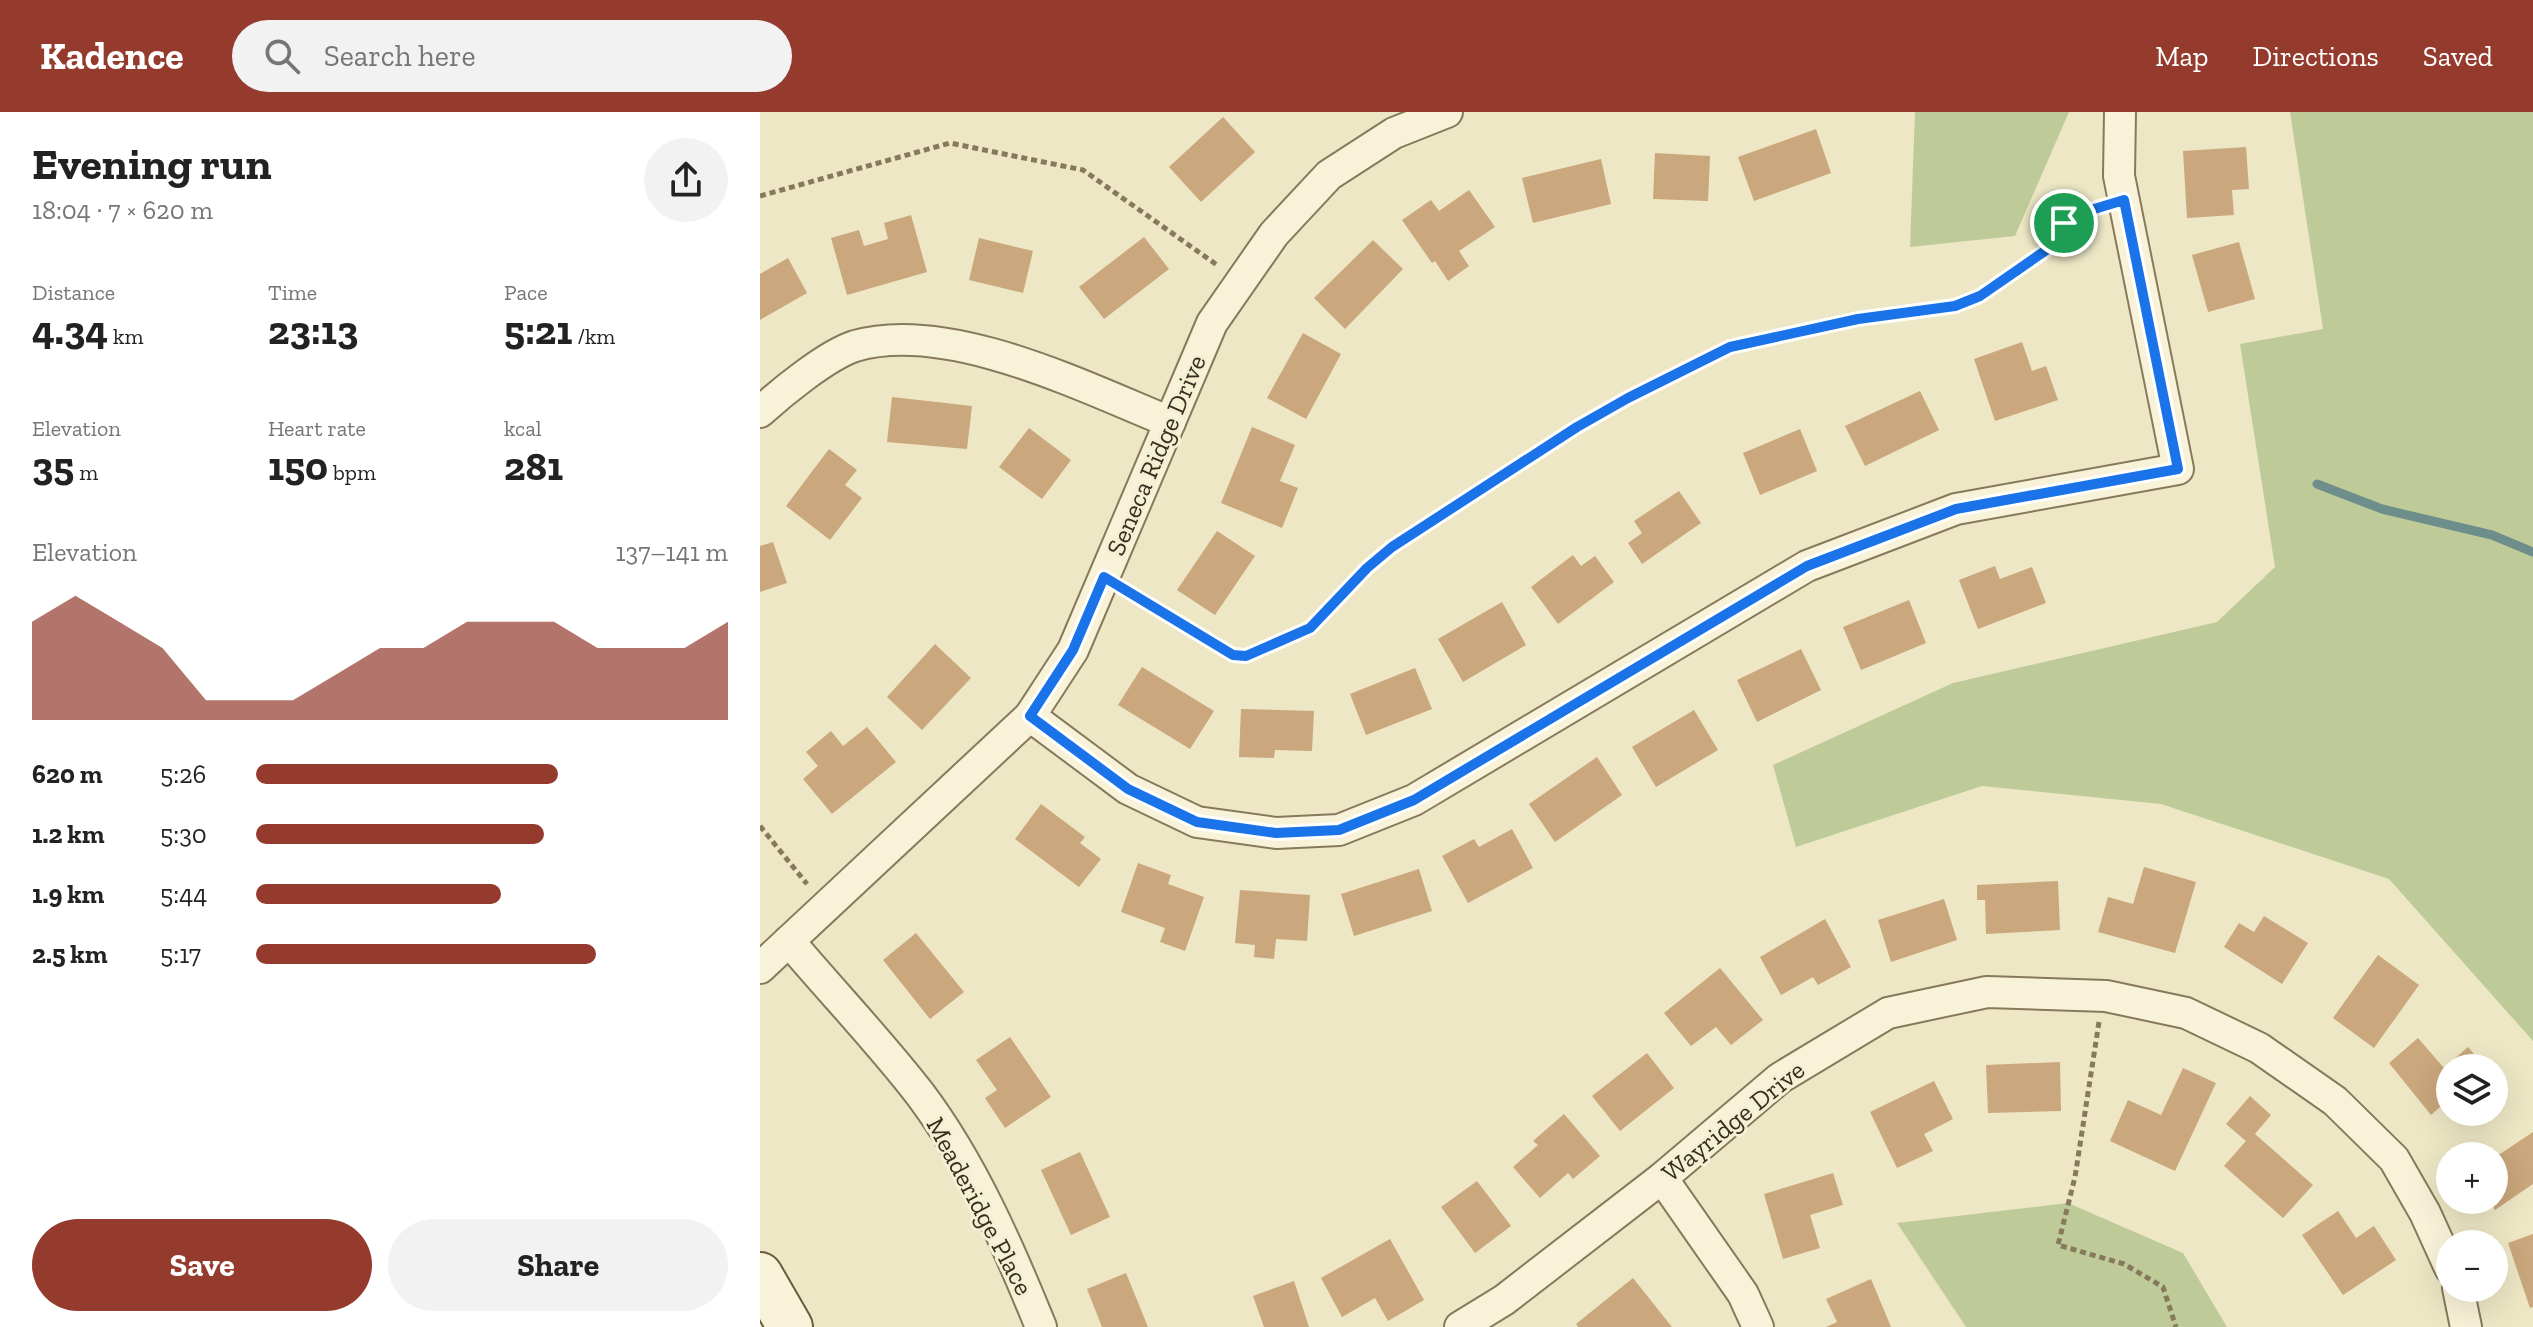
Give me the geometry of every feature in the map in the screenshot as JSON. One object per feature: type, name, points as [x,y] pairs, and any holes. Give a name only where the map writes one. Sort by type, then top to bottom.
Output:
[{"type":"street","name":"Seneca Ridge Drive","points":[[760,968],[1030,716],[1073,650],[1212,323],[1274,234],[1329,175],[1394,133],[1447,112]]},
{"type":"street","points":[[1030,716],[1128,789],[1197,822],[1276,833],[1339,830],[1414,800],[1807,566],[1956,509],[2178,469],[2119,176],[2120,112]]},
{"type":"street","points":[[760,412],[801,378],[854,347],[919,339],[992,352],[1170,422]]},
{"type":"street","name":"Meaderidge Place","points":[[789,941],[921,1095],[960,1156],[1016,1266],[1041,1327]]},
{"type":"street","name":"Wayridge Drive","points":[[1460,1327],[1504,1300],[1662,1178],[1780,1078],[1888,1013],[1987,992],[2106,996],[2186,1013],[2259,1048],[2335,1101],[2394,1159],[2436,1237]]},
{"type":"street","points":[[1662,1178],[1743,1294],[1758,1327]]},
{"type":"street","points":[[760,1275],[790,1327]]},
{"type":"street","points":[[2461,1302],[2466,1327]]},
{"type":"path","points":[[760,196],[950,143],[1083,170],[1240,282]]},
{"type":"path","points":[[1104,577],[1233,655],[1256,653],[1310,628],[1367,568],[1404,539],[1577,427],[1639,392],[1730,347],[1750,341],[1968,301],[2051,248],[2066,219],[2124,200]]},
{"type":"path","points":[[760,826],[826,907]]},
{"type":"path","points":[[2106,996],[2082,1119],[2075,1177],[2058,1245],[2124,1264],[2163,1287],[2176,1327]]},
{"type":"green space","points":[[1915,112],[2069,112],[2015,236],[1910,247]]},
{"type":"green space","points":[[2290,112],[2533,112],[2533,1041],[2389,879],[2161,804],[1982,786],[1796,847],[1773,765],[1953,683],[2217,622],[2275,567],[2240,344],[2323,329]]},
{"type":"green space","points":[[2068,1203],[2183,1253],[2227,1327],[1966,1327],[1897,1223]]},
{"type":"building","points":[[1223,117],[1255,152],[1201,202],[1169,167]]},
{"type":"building","points":[[1816,129],[1831,173],[1754,201],[1738,157]]},
{"type":"building","points":[[2246,147],[2249,189],[2232,190],[2234,215],[2187,218],[2183,151]]},
{"type":"building","points":[[1655,153],[1710,156],[1708,201],[1653,199]]},
{"type":"building","points":[[1601,159],[1611,204],[1533,223],[1522,178]]},
{"type":"building","points":[[1469,190],[1495,227],[1459,251],[1469,266],[1448,281],[1402,220],[1431,200],[1439,211]]},
{"type":"building","points":[[911,215],[927,272],[847,295],[831,238],[859,230],[864,246],[888,239],[884,223]]},
{"type":"building","points":[[1144,237],[1169,269],[1104,319],[1079,287]]},
{"type":"building","points":[[979,238],[1033,251],[1023,293],[969,280]]},
{"type":"building","points":[[1373,240],[1403,269],[1345,329],[1314,298]]},
{"type":"building","points":[[2239,242],[2255,299],[2208,312],[2192,255]]},
{"type":"building","points":[[788,258],[807,293],[760,320],[760,274]]},
{"type":"building","points":[[1303,333],[1341,354],[1306,419],[1267,398]]},
{"type":"building","points":[[2022,342],[2032,371],[2046,366],[2058,400],[1995,421],[1974,359]]},
{"type":"building","points":[[1920,391],[1939,430],[1865,466],[1845,426]]},
{"type":"building","points":[[892,397],[972,406],[967,449],[887,442]]},
{"type":"building","points":[[1252,427],[1295,445],[1280,481],[1298,488],[1282,528],[1221,503]]},
{"type":"building","points":[[1029,428],[1071,460],[1042,499],[999,467]]},
{"type":"building","points":[[1800,429],[1817,471],[1760,495],[1743,453]]},
{"type":"building","points":[[829,449],[857,470],[845,485],[862,498],[830,540],[786,506]]},
{"type":"building","points":[[1679,491],[1701,523],[1642,564],[1628,543],[1642,533],[1634,521]]},
{"type":"building","points":[[1217,531],[1255,556],[1215,615],[1177,590]]},
{"type":"building","points":[[773,542],[787,583],[760,592],[760,546]]},
{"type":"building","points":[[1573,555],[1581,566],[1595,556],[1614,582],[1558,624],[1531,587]]},
{"type":"building","points":[[1995,566],[2000,579],[2032,567],[2046,603],[1978,629],[1959,580]]},
{"type":"building","points":[[1909,600],[1926,643],[1861,670],[1843,627]]},
{"type":"building","points":[[1502,602],[1526,645],[1463,682],[1438,639]]},
{"type":"building","points":[[935,644],[971,678],[922,730],[887,697]]},
{"type":"building","points":[[1801,649],[1821,690],[1757,722],[1737,680]]},
{"type":"building","points":[[1142,667],[1214,711],[1190,749],[1118,705]]},
{"type":"building","points":[[1415,668],[1432,709],[1366,735],[1350,694]]},
{"type":"building","points":[[1241,709],[1314,711],[1312,751],[1275,750],[1274,758],[1239,757]]},
{"type":"building","points":[[1694,710],[1718,750],[1656,787],[1632,747]]},
{"type":"building","points":[[867,727],[896,762],[832,814],[803,779],[818,766],[806,752],[831,731],[843,746]]},
{"type":"building","points":[[1597,757],[1622,795],[1555,842],[1529,804]]},
{"type":"building","points":[[1041,804],[1085,837],[1080,843],[1101,859],[1079,887],[1015,839]]},
{"type":"building","points":[[1512,829],[1533,868],[1468,903],[1442,856],[1474,839],[1479,847]]},
{"type":"building","points":[[1138,863],[1171,875],[1168,884],[1204,897],[1185,951],[1160,942],[1165,928],[1121,912]]},
{"type":"building","points":[[2144,867],[2196,882],[2175,953],[2098,932],[2108,897],[2133,904]]},
{"type":"building","points":[[1419,869],[1432,911],[1354,936],[1341,894]]},
{"type":"building","points":[[2058,881],[2060,930],[1986,934],[1985,900],[1977,900],[1977,885]]},
{"type":"building","points":[[1240,890],[1310,895],[1307,941],[1276,939],[1274,959],[1254,957],[1255,945],[1235,943]]},
{"type":"building","points":[[1944,899],[1957,940],[1891,962],[1878,920]]},
{"type":"building","points":[[2264,916],[2308,943],[2282,984],[2224,947],[2239,923],[2254,932]]},
{"type":"building","points":[[1825,919],[1851,967],[1818,985],[1813,977],[1781,995],[1760,957]]},
{"type":"building","points":[[916,933],[964,992],[930,1019],[883,960]]},
{"type":"building","points":[[2378,955],[2419,985],[2374,1048],[2333,1018]]},
{"type":"building","points":[[1720,968],[1763,1020],[1731,1045],[1716,1027],[1691,1046],[1664,1013]]},
{"type":"building","points":[[1010,1037],[1051,1097],[1005,1128],[985,1098],[997,1090],[976,1060]]},
{"type":"building","points":[[2418,1038],[2436,1059],[2436,1111],[2431,1115],[2389,1063]]},
{"type":"building","points":[[2468,1047],[2474,1054],[2460,1054]]},
{"type":"building","points":[[1647,1053],[1674,1088],[1620,1131],[1592,1096]]},
{"type":"building","points":[[2060,1062],[2061,1111],[1988,1113],[1986,1065]]},
{"type":"building","points":[[2183,1068],[2216,1083],[2175,1171],[2110,1141],[2128,1100],[2161,1115]]},
{"type":"building","points":[[1934,1081],[1953,1119],[1924,1134],[1933,1151],[1897,1168],[1870,1112]]},
{"type":"building","points":[[2250,1096],[2271,1115],[2255,1134],[2313,1185],[2283,1218],[2224,1166],[2246,1141],[2226,1124]]},
{"type":"building","points":[[1564,1114],[1600,1156],[1573,1179],[1568,1173],[1540,1198],[1513,1167],[1538,1145],[1533,1141]]},
{"type":"building","points":[[2533,1132],[2533,1184],[2508,1201],[2508,1149]]},
{"type":"building","points":[[1080,1152],[1110,1217],[1071,1235],[1041,1170]]},
{"type":"building","points":[[1833,1173],[1843,1205],[1810,1215],[1820,1248],[1783,1259],[1764,1194]]},
{"type":"building","points":[[1477,1181],[1511,1226],[1475,1253],[1441,1207]]},
{"type":"building","points":[[2338,1211],[2356,1238],[2374,1226],[2396,1260],[2343,1295],[2302,1235]]},
{"type":"building","points":[[2533,1234],[2533,1307],[2530,1308],[2508,1243]]},
{"type":"building","points":[[1390,1239],[1424,1300],[1388,1321],[1375,1298],[1342,1317],[1321,1278]]},
{"type":"building","points":[[1126,1273],[1148,1327],[1102,1327],[1087,1289]]},
{"type":"building","points":[[1633,1278],[1672,1327],[1578,1327],[1576,1324]]},
{"type":"building","points":[[1871,1279],[1891,1327],[1826,1327],[1837,1322],[1826,1299]]},
{"type":"building","points":[[1294,1281],[1309,1327],[1264,1327],[1253,1296]]},
{"type":"waterway","points":[[2317,484],[2382,509],[2492,535],[2533,552]]},
{"type":"route","points":[[2124,200],[2178,469],[1956,509],[1807,566],[1414,800],[1339,830],[1276,833],[1197,822],[1128,789],[1030,716],[1073,650],[1104,577],[1233,655],[1256,653],[1310,628],[1367,568],[1392,547],[1577,427],[1628,398],[1703,359],[1750,341],[1858,319],[1955,306],[1968,301],[2051,248],[2058,240],[2064,223],[2078,212],[2124,200]]}]
